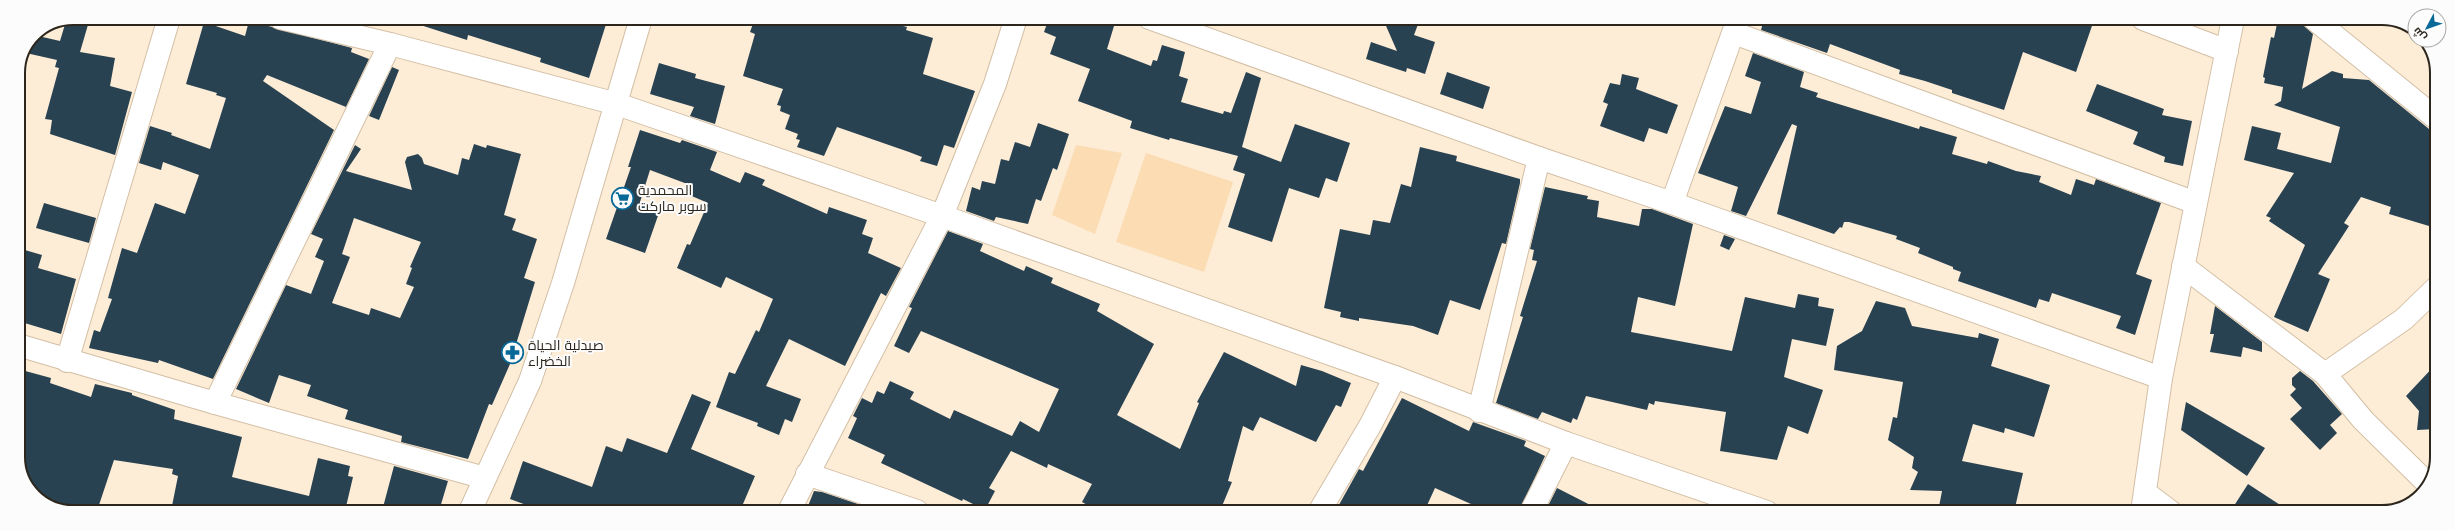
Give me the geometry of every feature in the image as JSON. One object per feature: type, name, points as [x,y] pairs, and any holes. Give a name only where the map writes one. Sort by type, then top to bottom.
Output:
[{"type":"street","points":[[67,361],[167,25]]},
{"type":"street","points":[[310,25],[390,44],[617,104],[942,216],[1396,377],[1479,411],[1566,443],[1747,505]]},
{"type":"street","points":[[473,505],[530,381],[563,283],[639,25]]},
{"type":"street","points":[[792,505],[942,216],[995,84],[1014,25]]},
{"type":"street","points":[[1173,25],[1539,158],[1672,202],[2161,378]]},
{"type":"street","points":[[2159,25],[2228,51]]},
{"type":"street","points":[[2144,502],[2161,378],[2232,25]]},
{"type":"street","points":[[2321,25],[2430,113]]},
{"type":"street","points":[[1672,202],[1736,26],[2196,203]]},
{"type":"street","points":[[215,403],[390,44]]},
{"type":"street","points":[[1479,411],[1539,158]]},
{"type":"street","points":[[2183,266],[2324,374],[2363,420],[2424,480]]},
{"type":"street","points":[[2324,374],[2404,319],[2430,294]]},
{"type":"street","points":[[25,347],[67,361],[485,478]]},
{"type":"street","points":[[1323,505],[1371,424],[1396,377]]},
{"type":"street","points":[[1535,505],[1566,443]]},
{"type":"street","points":[[807,474],[899,505]]},
{"type":"shaded area","points":[[1076,145],[1122,153],[1095,234],[1052,215]]},
{"type":"shaded area","points":[[1146,153],[1233,182],[1204,272],[1116,242]]},
{"type":"building","points":[[88,25],[80,52],[115,58],[110,86],[132,92],[115,155],[50,134],[52,120],[45,119],[59,68],[55,67],[57,60],[30,54],[33,46],[42,37],[60,41],[65,26]]},
{"type":"building","points":[[203,25],[213,25],[245,36],[248,25],[264,25],[352,48],[351,52],[369,59],[346,107],[267,75],[263,81],[334,130],[213,379],[159,360],[158,363],[89,348],[94,330],[100,332],[112,299],[108,298],[122,248],[137,253],[155,203],[185,214],[199,175],[163,162],[161,170],[139,163],[150,126],[172,133],[171,135],[210,149],[226,98],[216,95],[217,93],[186,84]]},
{"type":"building","points":[[420,25],[606,25],[589,78],[540,62],[541,58],[468,35],[467,40]]},
{"type":"building","points":[[752,25],[899,25],[907,27],[906,30],[933,38],[923,74],[975,91],[954,148],[944,145],[937,166],[920,161],[922,157],[837,127],[824,156],[797,147],[800,140],[796,139],[798,134],[785,129],[790,115],[780,111],[781,106],[777,105],[783,89],[743,76],[755,34],[750,32]]},
{"type":"building","points":[[1046,25],[1112,25],[1114,26],[1107,49],[1151,66],[1153,60],[1157,61],[1162,45],[1185,52],[1179,76],[1188,79],[1181,102],[1223,114],[1224,111],[1231,113],[1246,72],[1261,78],[1242,147],[1281,162],[1295,124],[1350,143],[1337,182],[1326,178],[1319,198],[1289,188],[1272,242],[1228,227],[1245,174],[1233,170],[1238,156],[1170,138],[1169,140],[1130,128],[1132,121],[1078,101],[1090,69],[1050,54],[1056,37],[1044,32]]},
{"type":"building","points":[[1386,25],[1418,25],[1414,35],[1435,42],[1425,74],[1407,68],[1406,72],[1366,59],[1371,42],[1397,51]]},
{"type":"building","points":[[1762,25],[2092,25],[2076,72],[2023,52],[2004,110],[1952,93],[1952,90],[1899,74],[1900,70],[1830,44],[1827,53],[1761,30]]},
{"type":"building","points":[[2277,25],[2303,25],[2313,34],[2302,89],[2332,71],[2343,74],[2343,78],[2369,80],[2430,129],[2429,226],[2389,214],[2391,207],[2361,197],[2344,223],[2349,226],[2318,274],[2330,279],[2308,332],[2274,317],[2305,245],[2269,221],[2271,218],[2266,216],[2294,173],[2244,160],[2252,126],[2281,133],[2277,149],[2331,163],[2340,127],[2274,105],[2281,101],[2283,87],[2264,83],[2265,78],[2263,77],[2271,37],[2274,38]]},
{"type":"building","points":[[1753,53],[1804,72],[1800,87],[1818,93],[1816,97],[1919,129],[1920,126],[1957,137],[1952,154],[1987,164],[1988,161],[2016,171],[2041,176],[2039,182],[2071,195],[2076,179],[2094,185],[2096,179],[2161,203],[2136,274],[2152,280],[2135,335],[2116,328],[2121,316],[2052,293],[2049,302],[2039,299],[2036,308],[1958,281],[1961,272],[1953,269],[1953,267],[1918,253],[1920,248],[1896,239],[1897,236],[1849,222],[1844,222],[1842,228],[1840,227],[1834,234],[1777,214],[1797,126],[1792,124],[1746,216],[1731,211],[1738,187],[1698,173],[1725,106],[1751,114],[1761,82],[1745,76]]},
{"type":"building","points":[[659,63],[696,74],[695,78],[725,86],[715,124],[690,116],[694,107],[650,94]]},
{"type":"building","points":[[392,67],[399,70],[379,120],[369,116]]},
{"type":"building","points":[[1447,72],[1490,87],[1483,109],[1440,94]]},
{"type":"building","points":[[1622,74],[1639,78],[1636,89],[1678,105],[1667,134],[1649,128],[1644,142],[1600,126],[1608,104],[1603,102],[1610,83],[1620,85]]},
{"type":"building","points":[[2097,84],[2164,109],[2162,115],[2192,121],[2183,166],[2164,162],[2165,157],[2133,144],[2138,132],[2086,111]]},
{"type":"building","points":[[1038,123],[1069,134],[1057,170],[1053,168],[1041,201],[1036,199],[1028,224],[996,217],[994,221],[966,211],[972,187],[980,190],[982,181],[995,184],[1001,159],[1009,161],[1015,142],[1030,147]]},
{"type":"building","points":[[640,130],[680,143],[682,140],[717,152],[710,170],[740,183],[745,172],[765,180],[762,185],[827,214],[829,207],[867,220],[862,234],[873,238],[868,253],[901,268],[886,296],[881,293],[845,366],[789,339],[766,386],[801,399],[792,422],[785,419],[779,435],[757,426],[758,423],[716,407],[729,372],[735,374],[756,330],[759,332],[773,299],[726,277],[721,288],[677,268],[687,244],[690,245],[708,203],[687,194],[690,185],[650,170],[640,202],[660,210],[645,253],[606,239],[631,167],[628,167]]},
{"type":"building","points":[[474,144],[486,148],[487,145],[521,154],[504,215],[516,219],[512,230],[537,239],[524,278],[535,282],[510,364],[492,405],[489,404],[468,459],[401,442],[402,436],[345,419],[348,410],[307,396],[311,385],[279,375],[269,403],[236,389],[286,285],[311,294],[324,261],[315,257],[323,239],[311,234],[355,145],[361,149],[346,171],[412,190],[405,162],[407,157],[418,154],[422,158],[424,164],[458,175],[462,158],[469,160]],"holes":[[[354,218],[421,242],[410,267],[412,268],[406,284],[414,287],[400,318],[371,308],[369,315],[332,303],[350,257],[342,254]]]},
{"type":"building","points":[[1420,147],[1457,156],[1456,161],[1520,179],[1506,244],[1502,243],[1480,310],[1450,300],[1438,335],[1413,326],[1359,318],[1359,321],[1340,317],[1341,312],[1324,308],[1340,229],[1370,235],[1373,220],[1390,223],[1401,184],[1411,187]]},
{"type":"building","points":[[1545,187],[1588,196],[1587,199],[1599,201],[1597,217],[1639,226],[1642,209],[1652,209],[1693,224],[1675,306],[1638,297],[1631,332],[1732,351],[1745,297],[1795,308],[1798,294],[1819,298],[1818,306],[1834,309],[1826,346],[1792,339],[1784,377],[1823,390],[1808,434],[1788,426],[1777,460],[1720,451],[1726,412],[1655,401],[1654,405],[1649,403],[1647,410],[1586,396],[1577,420],[1573,418],[1571,423],[1542,412],[1538,419],[1496,403],[1523,317],[1520,316],[1537,261],[1532,260],[1534,250],[1530,249]]},
{"type":"building","points":[[44,203],[96,218],[89,243],[36,228]]},
{"type":"building","points":[[948,231],[983,244],[980,251],[1024,271],[1026,266],[1053,278],[1051,283],[1100,304],[1097,311],[1154,344],[1117,415],[1180,449],[1199,403],[1197,402],[1224,352],[1296,386],[1301,365],[1322,371],[1351,383],[1341,407],[1336,405],[1316,442],[1260,417],[1253,431],[1243,426],[1228,481],[1232,482],[1222,505],[1087,505],[1082,502],[1092,484],[1048,464],[1047,468],[1011,451],[989,488],[995,491],[988,505],[975,505],[963,499],[962,501],[881,463],[885,455],[848,438],[857,418],[853,416],[862,398],[872,403],[877,391],[884,394],[890,381],[914,392],[910,399],[950,419],[954,410],[1012,436],[1020,421],[1039,432],[1059,389],[921,331],[909,353],[894,346],[912,308],[909,307]]},
{"type":"building","points":[[1724,235],[1735,239],[1729,250],[1720,246]]},
{"type":"building","points":[[25,250],[42,255],[38,268],[76,279],[61,334],[25,323]]},
{"type":"building","points":[[1876,301],[1905,308],[1912,326],[1978,338],[1979,333],[1999,339],[1991,366],[2050,385],[2034,437],[2005,428],[2004,433],[1973,424],[1962,461],[2023,473],[2016,505],[1939,505],[1942,491],[1910,490],[1918,472],[1912,468],[1914,457],[1888,440],[1893,417],[1897,418],[1903,382],[1834,370],[1837,346],[1862,331]]},
{"type":"building","points":[[2215,306],[2262,342],[2262,352],[2243,347],[2241,357],[2210,352],[2214,334],[2210,334]]},
{"type":"building","points":[[2430,370],[2430,429],[2417,430],[2419,411],[2406,396]]},
{"type":"building","points":[[25,371],[51,378],[50,383],[91,397],[95,384],[132,393],[132,395],[175,410],[174,419],[242,437],[232,477],[309,496],[318,458],[350,466],[348,476],[353,477],[346,505],[172,505],[178,476],[172,474],[173,469],[114,460],[99,505],[64,504],[49,499],[37,489],[29,475],[25,460]]},
{"type":"building","points":[[2300,371],[2313,381],[2342,414],[2330,425],[2337,433],[2320,450],[2290,419],[2302,408],[2290,395],[2296,389],[2292,385],[2292,378]]},
{"type":"building","points":[[692,394],[711,402],[691,449],[755,476],[743,505],[526,505],[510,499],[523,461],[592,487],[606,446],[622,452],[627,438],[667,453]]},
{"type":"building","points":[[1402,398],[1469,431],[1473,422],[1526,441],[1524,446],[1545,456],[1522,505],[1473,505],[1435,488],[1427,505],[1339,505],[1359,469],[1363,471]]},
{"type":"building","points":[[2186,402],[2265,448],[2247,476],[2181,430]]},
{"type":"building","points":[[394,466],[448,481],[441,505],[384,505]]},
{"type":"building","points":[[2248,484],[2280,505],[2234,505]]},
{"type":"building","points":[[1557,488],[1590,505],[1548,505]]},
{"type":"building","points":[[814,491],[822,492],[861,505],[808,505]]},
{"type":"place","name":"المحمدية سوبر ماركت","points":[[622,198]]},
{"type":"place","name":"صيدلية الحياة الخضراء","points":[[512,353]]}]
